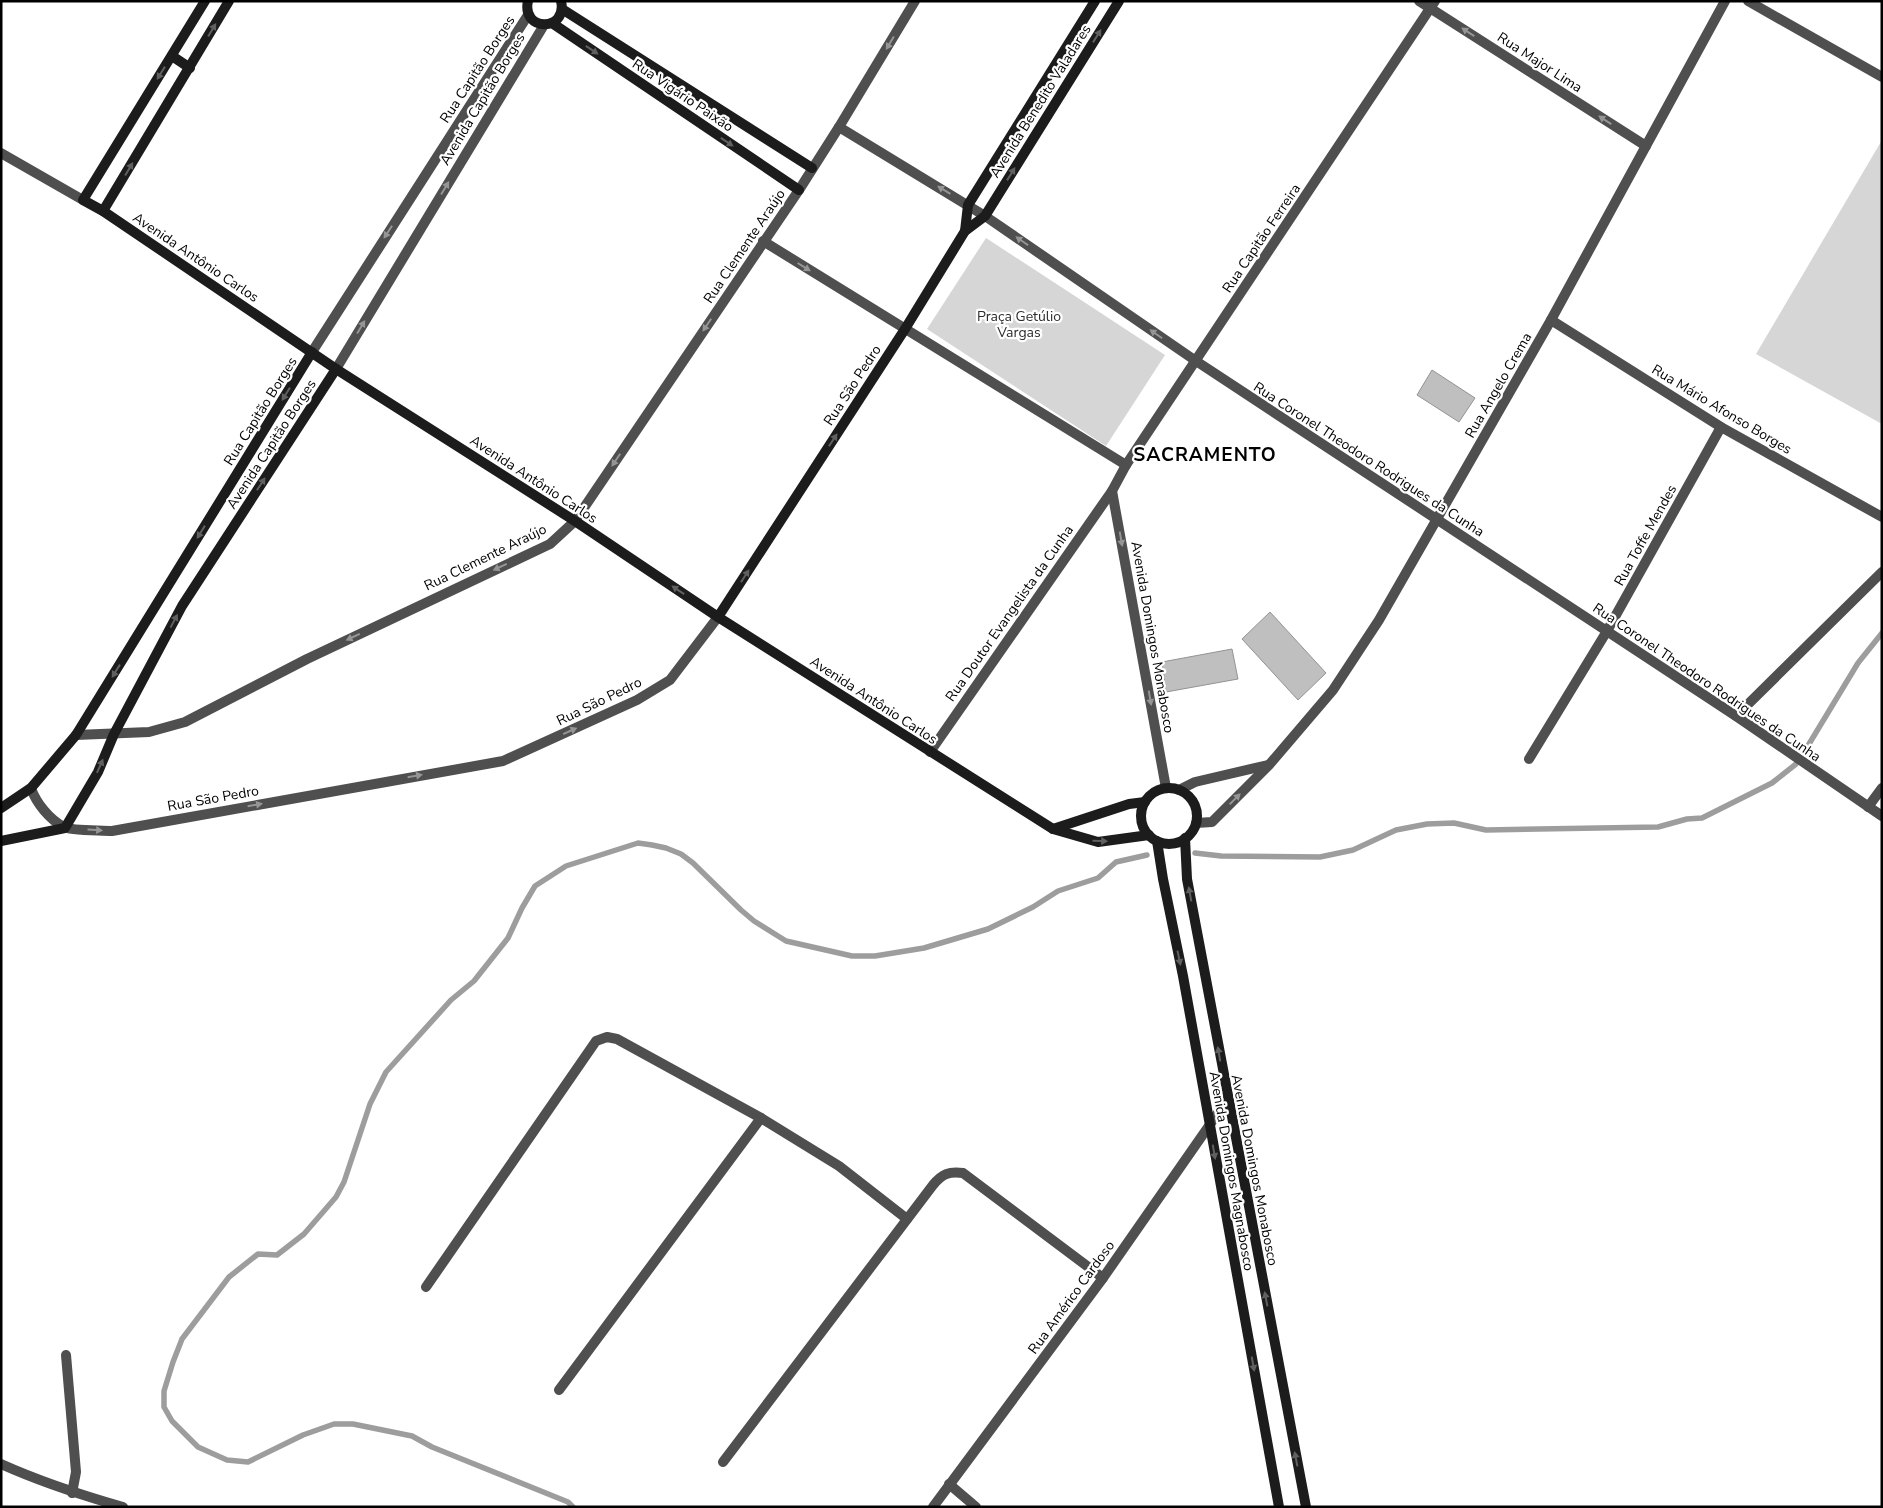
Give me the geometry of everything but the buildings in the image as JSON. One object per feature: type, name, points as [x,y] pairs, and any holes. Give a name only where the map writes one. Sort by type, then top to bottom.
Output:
[{"type":"main road","points":[[83,200],[205,1]]},
{"type":"main road","points":[[103,211],[229,1]]},
{"type":"main road","points":[[516,1],[528,8]]},
{"type":"main road","name":"Avenida Benedito Valadares","points":[[968,205],[1095,1]]},
{"type":"main road","name":"Avenida Benedito Valadares","points":[[985,216],[1119,1]]},
{"type":"main road","points":[[548,24],[558,17],[561,5]]},
{"type":"main road","name":"Rua Vigário Paixão","points":[[561,5],[812,168]]},
{"type":"main road","name":"Rua Vigário Paixão","points":[[528,8],[535,22],[548,24],[799,190]]},
{"type":"main road","points":[[172,56],[190,68]]},
{"type":"main road","name":"Avenida Antônio Carlos","points":[[83,200],[103,211],[336,369],[575,522],[718,617],[1053,829],[1098,842],[1153,838]]},
{"type":"main road","name":"Rua São Pedro","points":[[965,231],[968,205]]},
{"type":"main road","name":"Rua São Pedro","points":[[718,617],[905,329],[965,231],[985,216]]},
{"type":"main road","name":"Rua Capitão Borges","points":[[1,808],[31,788],[76,735],[312,352]]},
{"type":"main road","name":"Avenida Capitão Borges","points":[[65,828],[98,772],[114,734],[182,606],[336,369]]},
{"type":"main road","points":[[1166,788],[1179,790],[1192,799],[1197,815],[1192,832],[1185,838],[1172,843],[1153,838],[1144,828],[1142,819],[1142,810],[1145,802],[1158,790],[1166,788]]},
{"type":"main road","points":[[1053,829],[1129,804],[1145,802]]},
{"type":"main road","points":[[1,841],[65,828]]},
{"type":"main road","name":"Avenida Domingos Magnabosco","points":[[1153,838],[1183,976],[1279,1507]]},
{"type":"main road","name":"Avenida Domingos Monabosco","points":[[1185,838],[1187,880],[1306,1507]]},
{"type":"street","name":"Rua Clemente Araújo","points":[[76,735],[149,732],[185,722],[307,659],[550,544],[575,522],[799,190],[915,1]]},
{"type":"street","name":"Rua Major Lima","points":[[1419,1],[1433,5],[1646,146]]},
{"type":"street","name":"Rua Angelo Crema","points":[[1196,823],[1212,822],[1269,765],[1334,690],[1379,620],[1437,521],[1551,320],[1725,1]]},
{"type":"street","points":[[1748,1],[1882,77]]},
{"type":"street","name":"Rua Capitão Ferreira","points":[[1112,491],[1126,465],[1433,5]]},
{"type":"street","name":"Rua Capitão Borges","points":[[312,352],[528,8]]},
{"type":"street","name":"Avenida Capitão Borges","points":[[336,369],[548,24]]},
{"type":"street","name":"Rua Coronel Theodoro Rodrigues da Cunha","points":[[839,127],[985,216],[1196,361],[1736,716],[1882,816]]},
{"type":"street","name":"Avenida Antônio Carlos","points":[[1,153],[83,200]]},
{"type":"street","points":[[763,241],[1126,465]]},
{"type":"street","name":"Rua Mário Afonso Borges","points":[[1551,320],[1721,427],[1882,517]]},
{"type":"street","name":"Rua Toffe Mendes","points":[[1529,758],[1607,631],[1721,427]]},
{"type":"street","name":"Rua Doutor Evangelista da Cunha","points":[[930,752],[1112,491]]},
{"type":"street","name":"Avenida Domingos Monabosco","points":[[1112,491],[1166,788]]},
{"type":"street","points":[[1736,716],[1882,572]]},
{"type":"street","name":"Rua São Pedro","points":[[65,828],[112,831],[503,761],[638,700],[670,680],[718,617]]},
{"type":"street","points":[[1179,790],[1195,782],[1269,765]]},
{"type":"street","points":[[31,788],[41,806],[65,828]]},
{"type":"street","points":[[1868,807],[1882,788]]},
{"type":"street","points":[[426,1287],[596,1040],[607,1037],[617,1039],[761,1118],[839,1166],[907,1219]]},
{"type":"street","name":"Rua Américo Cardoso","points":[[933,1507],[1102,1278],[1228,1100]]},
{"type":"street","points":[[559,1390],[761,1118]]},
{"type":"street","points":[[723,1462],[907,1219],[939,1178],[947,1173],[963,1173],[1102,1278]]},
{"type":"street","points":[[66,1355],[76,1472],[72,1493]]},
{"type":"street","points":[[1,1464],[72,1493],[123,1507]]},
{"type":"street","points":[[949,1484],[976,1507]]},
{"type":"green space","points":[[1882,140],[1882,424],[1756,354]]},
{"type":"green space","name":"Praça Getúlio Vargas","points":[[986,238],[1165,355],[1106,446],[927,329]]},
{"type":"waterway","points":[[1806,749],[1858,663],[1882,633]]},
{"type":"waterway","points":[[1195,853],[1221,856],[1320,857],[1353,850],[1396,830],[1427,824],[1454,823],[1486,830],[1658,827],[1687,819],[1702,818],[1772,783],[1796,764]]},
{"type":"waterway","points":[[573,1507],[568,1502],[432,1447],[412,1436],[353,1424],[334,1424],[303,1435],[248,1462],[227,1460],[198,1447],[172,1421],[164,1407],[164,1391],[182,1339],[229,1277],[258,1254],[277,1255],[304,1234],[336,1197],[344,1182],[370,1104],[386,1072],[451,1000],[474,981],[508,938],[535,886],[566,866],[638,843],[652,845],[681,854],[754,921],[786,941],[852,956],[875,956],[924,948],[988,929],[1033,907],[1058,891],[1098,878],[1116,862],[1147,855]]},
{"type":"district","name":"SACRAMENTO","points":[[1205,454]]}]
